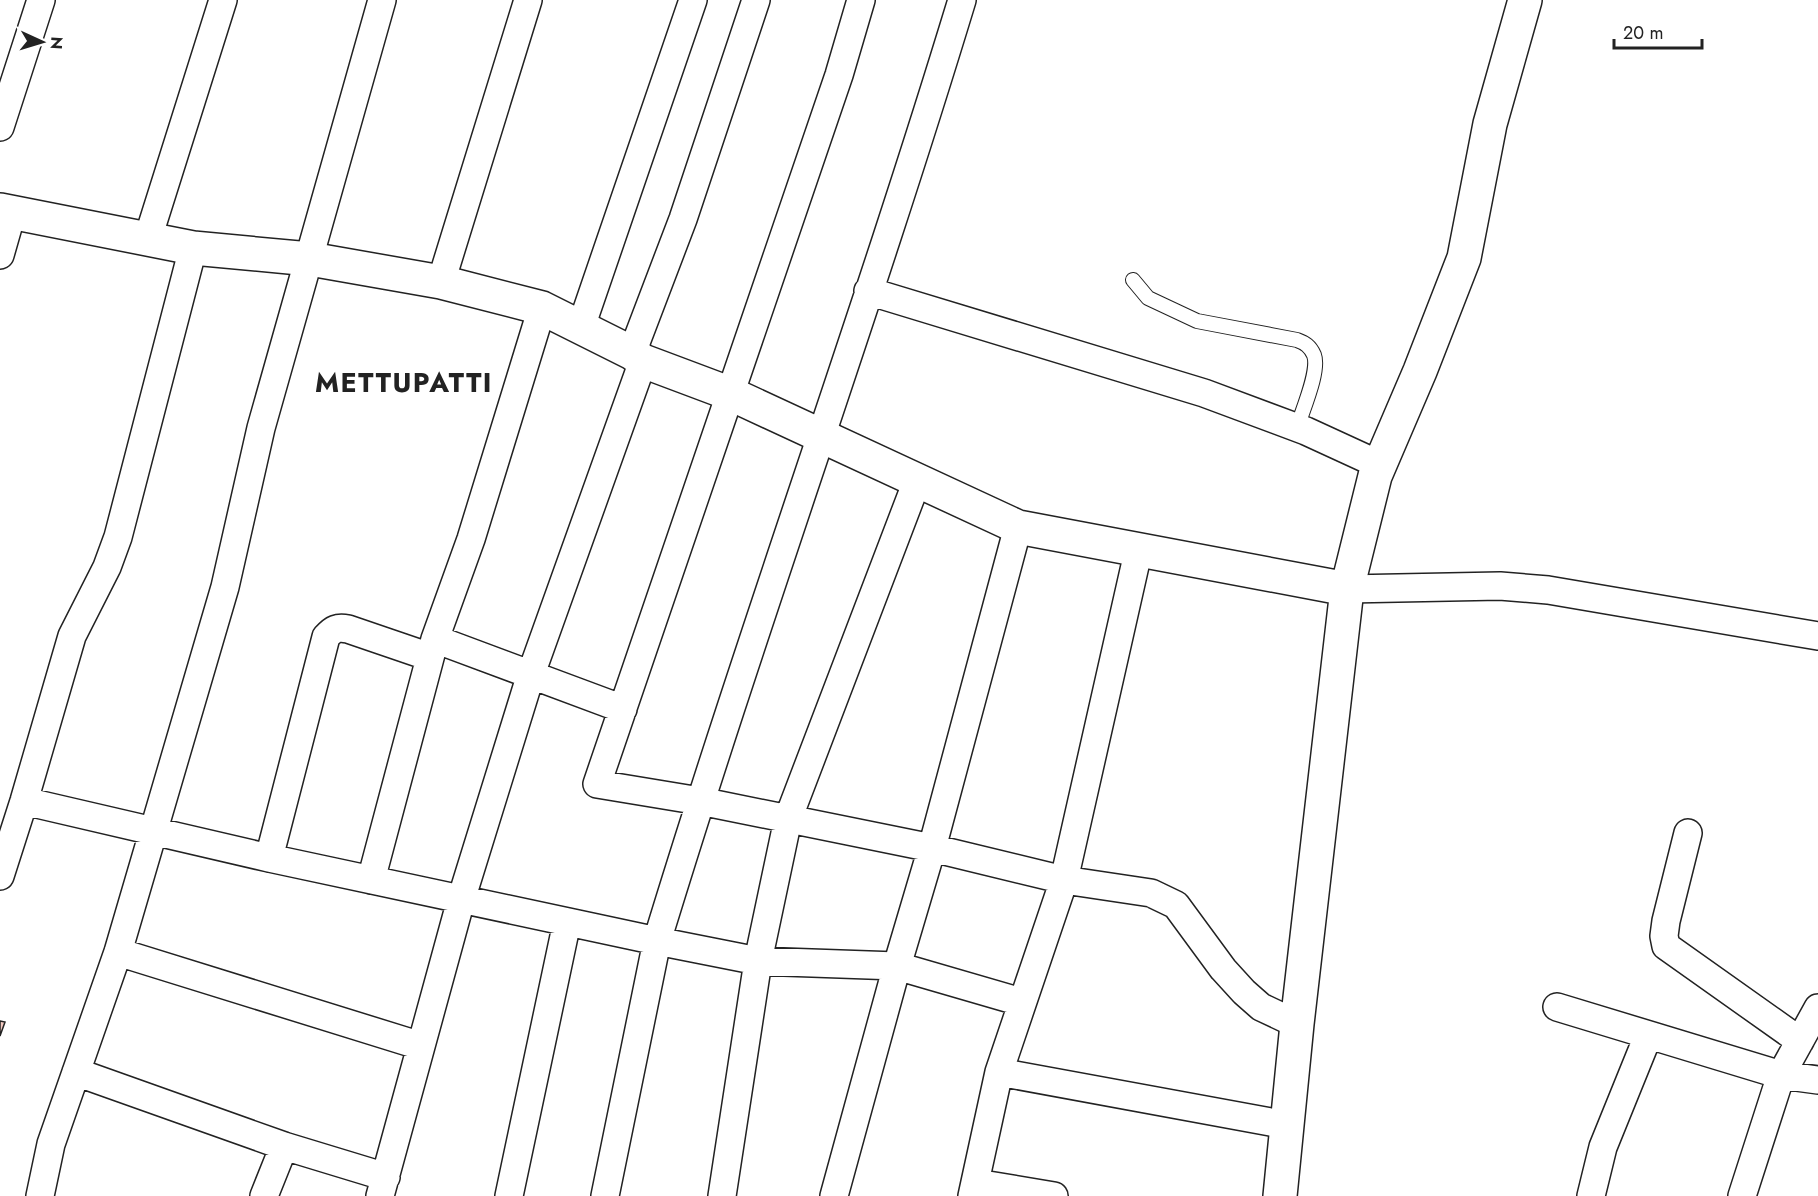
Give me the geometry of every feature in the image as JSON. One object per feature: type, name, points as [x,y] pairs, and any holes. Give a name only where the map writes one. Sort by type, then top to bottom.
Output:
[{"type":"street","points":[[0,127],[41,0]]},
{"type":"street","points":[[148,238],[223,0]]},
{"type":"street","points":[[40,1196],[51,1144],[118,952],[225,587],[261,428],[382,0]]},
{"type":"street","points":[[441,282],[528,0]]},
{"type":"street","points":[[581,327],[693,0]]},
{"type":"street","points":[[76,1072],[284,1146],[383,1186],[461,900],[531,674],[756,0]]},
{"type":"street","points":[[861,0],[839,75],[597,784],[699,801],[932,848],[1064,880],[1150,893],[1176,905],[1223,969],[1244,992],[1261,1006],[1297,1024]]},
{"type":"street","points":[[605,1196],[657,941],[699,801],[923,128],[962,0]]},
{"type":"street","points":[[1280,1196],[1297,1024],[1347,589],[1375,476],[1420,371],[1464,258],[1490,124],[1525,0]]},
{"type":"street","points":[[0,255],[6,212],[193,248],[310,259],[441,282],[542,308],[638,357],[730,394],[1018,527],[1347,589],[1500,586],[1548,590],[1818,636]]},
{"type":"street","points":[[0,876],[72,636],[107,567],[118,537],[193,248]]},
{"type":"street","points":[[868,291],[1204,393],[1297,428],[1380,465]]},
{"type":"street","points":[[370,880],[432,648],[471,539],[542,308]]},
{"type":"street","points":[[722,1196],[758,961],[788,819],[917,481]]},
{"type":"street","points":[[834,1196],[932,848],[1018,527]]},
{"type":"street","points":[[1054,1196],[974,1189],[999,1072],[1064,880],[1139,548]]},
{"type":"street","points":[[269,858],[326,637],[332,630],[348,629],[531,674],[623,709]]},
{"type":"street","points":[[24,801],[269,858],[657,941],[758,961],[897,966],[1021,1002]]},
{"type":"street","points":[[1688,833],[1666,921],[1664,936],[1666,946],[1800,1041]]},
{"type":"street","points":[[509,1196],[567,922]]},
{"type":"street","points":[[118,952],[422,1046]]},
{"type":"street","points":[[1557,1007],[1782,1075],[1818,1080]]},
{"type":"street","points":[[1742,1196],[1782,1075],[1818,1008]]},
{"type":"street","points":[[1591,1196],[1603,1147],[1648,1036]]},
{"type":"street","points":[[999,1072],[1287,1125]]},
{"type":"street","points":[[264,1196],[284,1146]]},
{"type":"lane","points":[[1133,280],[1148,298],[1197,321],[1297,340],[1308,345],[1314,356],[1315,368],[1297,428]]},
{"type":"building","points":[[0,1021],[5,1022],[0,1036]]},
{"type":"district","name":"METTUPATTI","points":[[404,382]]}]
